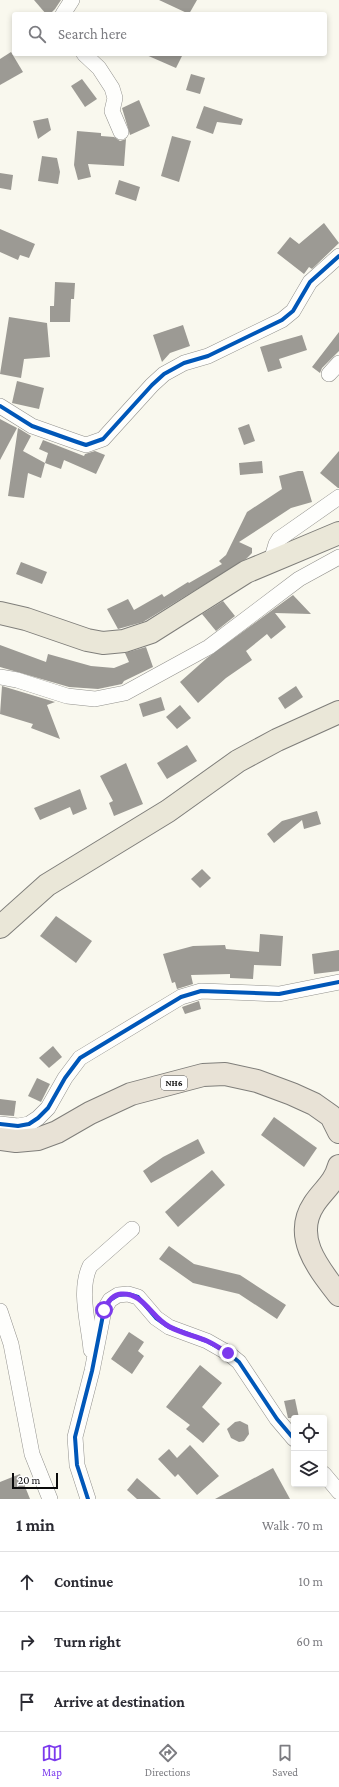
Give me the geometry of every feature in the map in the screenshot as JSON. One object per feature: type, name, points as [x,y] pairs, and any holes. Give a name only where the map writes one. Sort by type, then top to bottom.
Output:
[{"type":"highway","name":"NH6","points":[[0,1139],[16,1141],[38,1139],[57,1132],[90,1113],[131,1094],[203,1075],[225,1074],[257,1081],[314,1104],[331,1116],[339,1132]]},
{"type":"highway","points":[[339,1166],[336,1178],[314,1204],[305,1222],[308,1242],[316,1264],[339,1295]]},
{"type":"main road","points":[[0,613],[26,619],[87,640],[103,643],[124,641],[151,632],[246,572],[323,542],[339,533]]},
{"type":"main road","points":[[0,928],[47,885],[168,811],[238,761],[277,740],[339,712]]},
{"type":"street","points":[[64,12],[72,0]]},
{"type":"street","points":[[86,56],[99,68],[112,88],[114,98],[112,111],[121,132]]},
{"type":"street","points":[[0,406],[32,426],[86,445],[95,443],[103,439],[152,385],[164,374],[184,363],[214,353],[282,320],[293,310],[310,282],[339,256]]},
{"type":"street","points":[[271,562],[279,539],[339,497]]},
{"type":"street","points":[[0,677],[17,680],[67,696],[95,699],[125,693],[209,647],[299,579],[339,557]]},
{"type":"street","points":[[0,1124],[18,1126],[29,1124],[38,1118],[48,1108],[65,1078],[80,1058],[181,997],[202,991],[279,994],[339,982]]},
{"type":"street","points":[[92,1371],[85,1296],[87,1275],[90,1266],[132,1229]]},
{"type":"street","points":[[88,1499],[77,1465],[75,1437],[92,1371],[99,1330],[107,1305],[118,1295],[128,1294],[138,1297],[156,1318],[169,1327],[207,1341],[228,1353],[239,1362],[277,1419],[291,1435]]},
{"type":"street","points":[[0,1310],[11,1344],[32,1454],[50,1499]]},
{"type":"street","points":[[327,1478],[339,1492]]},
{"type":"building","points":[[34,0],[61,0],[52,12],[44,12]]},
{"type":"building","points":[[159,0],[197,0],[190,12],[185,12]]},
{"type":"building","points":[[11,52],[12,56],[23,72],[0,85],[0,59]]},
{"type":"building","points":[[149,56],[182,56],[176,68]]},
{"type":"building","points":[[191,74],[205,78],[200,94],[186,90]]},
{"type":"building","points":[[82,79],[97,99],[85,107],[71,86]]},
{"type":"building","points":[[139,100],[150,126],[130,135],[122,108]]},
{"type":"building","points":[[204,106],[243,119],[241,125],[217,122],[213,134],[196,128]]},
{"type":"building","points":[[48,118],[51,130],[38,139],[33,121]]},
{"type":"building","points":[[77,131],[101,133],[101,136],[114,137],[120,141],[126,139],[124,166],[88,164],[91,177],[78,180],[74,165]]},
{"type":"building","points":[[172,136],[191,141],[179,182],[161,176]]},
{"type":"building","points":[[42,156],[57,158],[60,172],[58,184],[38,181]]},
{"type":"building","points":[[0,173],[13,175],[11,190],[0,188]]},
{"type":"building","points":[[119,180],[140,187],[136,201],[115,194]]},
{"type":"building","points":[[324,223],[339,243],[312,269],[309,267],[304,274],[277,253],[290,237],[299,244]]},
{"type":"building","points":[[0,229],[35,244],[29,258],[20,255],[18,260],[0,252]]},
{"type":"building","points":[[55,282],[75,283],[74,299],[71,299],[70,322],[50,322],[50,306],[54,306]]},
{"type":"building","points":[[9,317],[47,323],[50,357],[24,359],[21,378],[0,374]]},
{"type":"building","points":[[183,325],[190,346],[170,353],[162,362],[153,335]]},
{"type":"building","points":[[339,332],[339,351],[322,368],[320,373],[312,367]]},
{"type":"building","points":[[302,335],[307,350],[279,359],[282,368],[268,372],[260,347]]},
{"type":"building","points":[[17,381],[44,388],[39,409],[12,403]]},
{"type":"building","points":[[0,419],[17,428],[0,460]]},
{"type":"building","points":[[249,424],[255,441],[244,445],[238,428]]},
{"type":"building","points":[[18,428],[31,436],[23,451],[45,463],[41,478],[28,473],[24,498],[8,496]]},
{"type":"building","points":[[43,440],[84,456],[85,454],[95,451],[105,455],[96,474],[64,460],[61,469],[45,463],[48,453],[39,449]]},
{"type":"building","points":[[339,451],[339,488],[338,488],[320,473]]},
{"type":"building","points":[[262,461],[263,473],[240,475],[239,463]]},
{"type":"building","points":[[303,471],[312,502],[291,508],[239,542],[252,548],[252,553],[246,559],[143,622],[118,629],[107,609],[128,599],[134,610],[162,594],[164,597],[222,564],[219,561],[226,555],[247,512],[282,489],[279,476]]},
{"type":"building","points":[[21,562],[47,572],[42,584],[16,574]]},
{"type":"building","points":[[293,595],[311,614],[275,613],[286,627],[271,639],[267,634],[246,651],[252,660],[226,678],[198,703],[180,682],[207,658]]},
{"type":"building","points":[[223,601],[235,616],[216,631],[202,614]]},
{"type":"building","points":[[0,645],[46,662],[48,654],[91,666],[114,668],[129,662],[125,653],[146,647],[153,667],[124,681],[122,684],[98,689],[69,687],[0,667]]},
{"type":"building","points":[[2,686],[55,702],[47,705],[60,739],[31,728],[33,724],[0,714]]},
{"type":"building","points":[[296,686],[303,697],[285,709],[278,698]]},
{"type":"building","points":[[161,697],[165,710],[143,717],[139,704]]},
{"type":"building","points":[[180,705],[191,718],[177,729],[166,717]]},
{"type":"building","points":[[187,745],[197,761],[167,779],[157,763]]},
{"type":"building","points":[[126,763],[143,804],[114,816],[109,803],[113,801],[100,776]]},
{"type":"building","points":[[80,789],[87,809],[73,815],[70,807],[40,820],[34,808]]},
{"type":"building","points":[[317,811],[321,824],[304,829],[302,820],[274,843],[267,834],[282,821]]},
{"type":"building","points":[[202,869],[211,878],[200,888],[191,879]]},
{"type":"building","points":[[56,916],[92,941],[76,963],[40,936]]},
{"type":"building","points":[[260,934],[283,936],[281,966],[254,965],[253,979],[230,978],[230,974],[191,975],[193,984],[177,989],[175,982],[172,983],[163,954],[193,946],[225,945],[226,949],[259,952]]},
{"type":"building","points":[[339,950],[339,971],[314,974],[312,954]]},
{"type":"building","points":[[199,1001],[201,1009],[185,1014],[182,1007]]},
{"type":"building","points":[[53,1046],[62,1057],[49,1068],[39,1058]]},
{"type":"building","points":[[37,1078],[50,1084],[41,1102],[28,1096]]},
{"type":"building","points":[[0,1099],[16,1101],[14,1116],[0,1115]]},
{"type":"building","points":[[274,1117],[317,1148],[304,1167],[261,1135]]},
{"type":"building","points":[[198,1139],[205,1153],[151,1183],[143,1171],[163,1157]]},
{"type":"building","points":[[212,1170],[225,1185],[178,1227],[165,1212]]},
{"type":"building","points":[[169,1246],[194,1264],[240,1275],[286,1305],[277,1319],[239,1294],[193,1283],[159,1259]]},
{"type":"building","points":[[129,1332],[144,1342],[138,1351],[144,1356],[132,1374],[111,1359]]},
{"type":"building","points":[[200,1365],[222,1383],[202,1407],[220,1424],[203,1443],[186,1429],[190,1425],[166,1407]]},
{"type":"building","points":[[295,1399],[298,1415],[291,1415],[291,1418],[288,1418],[284,1401]]},
{"type":"building","points":[[240,1421],[248,1425],[249,1434],[244,1441],[239,1442],[231,1438],[227,1429],[235,1422]]},
{"type":"building","points":[[190,1445],[219,1476],[197,1495],[178,1474],[175,1477],[158,1459],[169,1449],[177,1458]]},
{"type":"building","points":[[273,1468],[290,1499],[215,1499]]},
{"type":"building","points":[[20,1474],[30,1499],[0,1499],[0,1482]]},
{"type":"building","points":[[137,1478],[161,1499],[137,1499],[127,1490]]},
{"type":"cycle path","points":[[0,406],[32,426],[86,445],[103,439],[152,385],[164,374],[184,363],[208,356],[282,320],[293,311],[310,282],[339,256]]},
{"type":"cycle path","points":[[0,1124],[18,1126],[29,1124],[38,1118],[48,1108],[65,1078],[80,1058],[181,997],[201,991],[279,994],[339,982]]},
{"type":"cycle path","points":[[88,1499],[77,1465],[75,1437],[92,1371],[104,1310],[110,1300],[118,1295],[128,1294],[138,1297],[156,1318],[169,1327],[207,1341],[228,1353],[239,1362],[277,1419],[291,1435]]},
{"type":"route","points":[[104,1310],[110,1300],[118,1295],[128,1294],[138,1297],[148,1306],[156,1318],[169,1327],[207,1341],[228,1353]]}]
